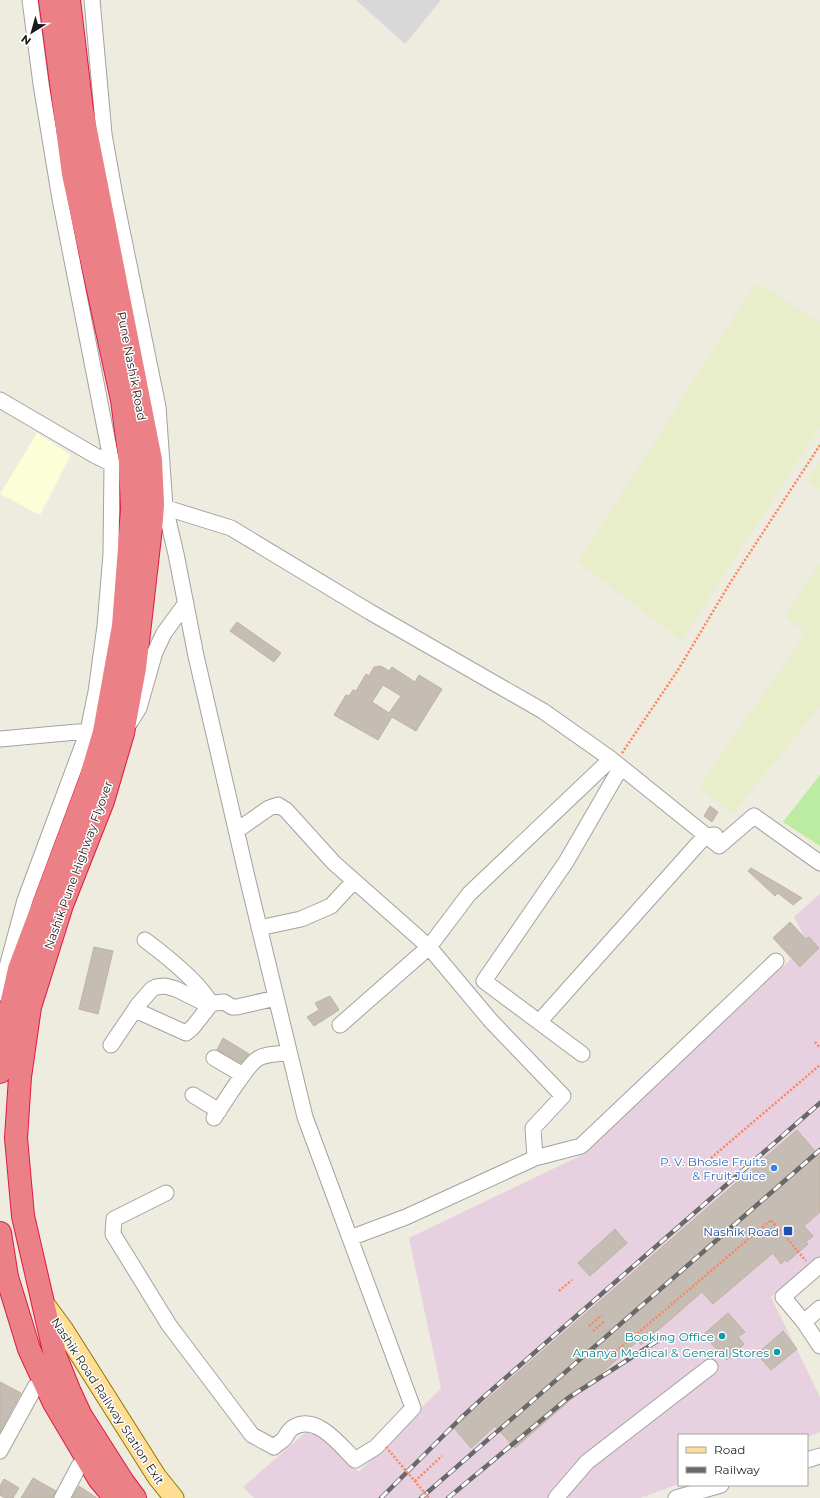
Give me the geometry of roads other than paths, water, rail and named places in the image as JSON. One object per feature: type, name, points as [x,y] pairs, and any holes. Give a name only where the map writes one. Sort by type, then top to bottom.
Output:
[{"type":"highway","name":"Pune Nashik Road","points":[[50,0],[73,174],[122,400],[130,461],[132,509],[123,626],[105,732]]},
{"type":"highway","name":"Pune Nashik Road","points":[[69,0],[82,110],[159,506],[135,668],[105,732]]},
{"type":"highway","name":"Nashik Pune Highway Flyover","points":[[0,1072],[6,1028],[18,968],[89,783],[105,732]]},
{"type":"highway","name":"Nashik Pune Highway Flyover","points":[[105,732],[103,802],[62,904],[30,1007],[20,1077],[16,1138],[23,1216],[55,1355],[81,1416],[123,1482],[135,1498]]},
{"type":"highway","points":[[0,1234],[7,1277],[29,1349],[54,1403],[99,1479],[115,1498]]},
{"type":"main road","name":"Nashik Road Railway Station Exit","points":[[44,1303],[64,1330],[157,1477],[174,1498]]},
{"type":"street","points":[[30,0],[41,84],[60,199],[112,464],[111,554],[105,626],[96,692],[105,732]]},
{"type":"street","points":[[92,0],[104,134],[115,196],[158,407],[159,506],[186,603],[196,656],[236,831],[305,1117],[413,1408],[376,1447],[355,1460],[328,1434],[317,1426],[303,1423],[292,1428],[284,1439],[274,1447],[252,1435],[169,1325],[113,1234],[114,1219],[166,1193]]},
{"type":"street","points":[[0,400],[112,464]]},
{"type":"street","points":[[159,506],[231,528],[370,612],[543,711],[616,763],[719,846],[754,816],[820,863]]},
{"type":"street","points":[[0,993],[25,900],[105,732],[139,708],[155,652],[164,633],[186,603]]},
{"type":"street","points":[[0,739],[105,732]]},
{"type":"street","points":[[340,1025],[429,947],[469,894],[616,763]]},
{"type":"street","points":[[582,1054],[484,981],[566,862],[616,763]]},
{"type":"street","points":[[236,831],[269,808],[278,805],[286,810],[334,863],[429,947],[491,1021],[563,1096],[533,1128],[536,1158]]},
{"type":"street","points":[[539,1022],[706,836]]},
{"type":"street","points":[[259,928],[301,919],[331,906],[354,881]]},
{"type":"street","points":[[145,940],[167,957],[203,990],[211,1004]]},
{"type":"street","points":[[350,1238],[406,1217],[536,1158],[581,1146],[776,961]]},
{"type":"street","points":[[111,1044],[134,1010],[152,989],[159,986],[176,989],[206,1004],[224,1002],[232,1007],[276,998]]},
{"type":"street","points":[[134,1010],[186,1033],[193,1027],[211,1004]]},
{"type":"street","points":[[193,1095],[216,1114],[243,1075],[257,1059],[264,1056],[289,1053]]},
{"type":"street","points":[[214,1058],[243,1075]]},
{"type":"street","points":[[817,1268],[783,1297],[804,1322],[820,1346]]},
{"type":"street","points":[[0,1269],[19,1338],[35,1387],[79,1466],[105,1498]]},
{"type":"street","points":[[804,1322],[820,1308]]},
{"type":"street","points":[[556,1498],[587,1462],[710,1367]]},
{"type":"street","points":[[0,1451],[35,1387]]},
{"type":"street","points":[[808,1460],[820,1456]]},
{"type":"street","points":[[62,1498],[79,1466]]},
{"type":"street","points":[[676,1498],[718,1486]]},
{"type":"railway","points":[[381,1498],[486,1395],[820,1103]]},
{"type":"railway","points":[[421,1498],[820,1150]]},
{"type":"railway","points":[[448,1498],[568,1398],[662,1338]]},
{"type":"place","name":"P. V. Bhosle Fruits & Fruit Juice","points":[[774,1168]]},
{"type":"place","name":"Nashik Road","points":[[788,1231]]},
{"type":"place","name":"Booking Office","points":[[722,1336]]},
{"type":"place","name":"Ananya Medical & General Stores","points":[[777,1352]]}]
